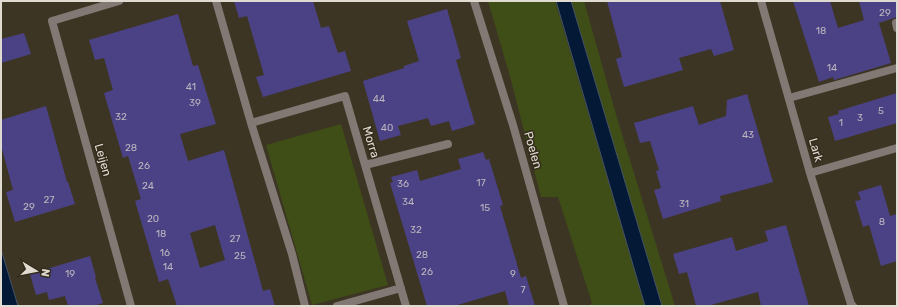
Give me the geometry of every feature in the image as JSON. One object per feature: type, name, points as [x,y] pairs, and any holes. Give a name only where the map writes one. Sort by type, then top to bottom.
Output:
[{"type":"street","name":"Leijen","points":[[119,1],[52,21],[131,306]]},
{"type":"street","points":[[216,1],[251,123],[292,254],[305,306]]},
{"type":"street","name":"Poelen","points":[[474,1],[513,126],[564,306]]},
{"type":"street","name":"Lark","points":[[761,1],[810,173],[852,305]]},
{"type":"street","points":[[789,98],[897,68]]},
{"type":"street","name":"Morra","points":[[251,123],[345,96],[406,306]]},
{"type":"street","points":[[365,165],[448,144]]},
{"type":"street","points":[[810,173],[897,148]]},
{"type":"street","points":[[337,306],[401,288]]},
{"type":"green space","points":[[488,1],[555,1],[645,306],[589,306],[592,303],[558,197],[541,197],[511,80]]},
{"type":"green space","points":[[571,1],[584,1],[617,118],[675,306],[662,306]]},
{"type":"green space","points":[[341,124],[388,285],[312,305],[266,145]]},
{"type":"water","points":[[556,1],[571,1],[662,306],[645,306]]},
{"type":"water","points":[[1,249],[18,306],[1,306]]},
{"type":"building","points":[[234,1],[313,1],[321,28],[329,26],[338,53],[345,51],[351,71],[263,97],[256,77],[264,75],[247,16],[239,18]]},
{"type":"building","points":[[607,1],[720,1],[734,50],[714,56],[711,49],[679,58],[683,70],[624,87],[616,59],[622,57]]},
{"type":"building","points":[[793,1],[830,1],[838,28],[864,20],[859,1],[897,1],[897,17],[879,23],[891,63],[834,80],[833,77],[819,82]]},
{"type":"building","points":[[447,9],[461,58],[456,60],[475,124],[452,131],[449,121],[431,126],[428,118],[398,126],[401,135],[380,141],[363,81],[404,68],[404,66],[419,61],[407,21]]},
{"type":"building","points":[[178,14],[193,66],[198,65],[216,124],[180,134],[188,161],[224,150],[263,291],[270,289],[275,306],[177,306],[168,279],[159,282],[135,201],[141,199],[128,156],[123,158],[104,93],[113,90],[104,58],[95,60],[89,40]],"holes":[[[215,225],[225,260],[200,268],[190,233]]]},
{"type":"building","points":[[24,33],[31,54],[1,63],[1,39]]},
{"type":"building","points":[[897,93],[897,123],[835,141],[828,117],[839,114],[838,111]]},
{"type":"building","points":[[747,94],[773,182],[720,196],[721,201],[663,219],[654,190],[661,188],[656,171],[659,170],[650,141],[640,143],[634,123],[693,106],[699,125],[726,116],[727,100]]},
{"type":"building","points":[[46,106],[67,182],[75,204],[15,222],[6,192],[13,190],[1,145],[1,120]]},
{"type":"building","points":[[483,152],[486,160],[489,159],[503,205],[500,206],[521,278],[526,276],[535,306],[509,306],[505,291],[454,306],[427,306],[390,183],[393,182],[391,177],[417,170],[420,181],[461,169],[458,159]]},
{"type":"building","points":[[881,185],[890,216],[897,214],[897,261],[881,266],[869,225],[863,227],[855,201],[861,200],[858,192]]},
{"type":"building","points":[[786,225],[809,306],[761,306],[758,292],[707,306],[696,306],[687,272],[679,274],[673,254],[732,237],[736,251],[768,241],[765,231]]},
{"type":"building","points":[[90,256],[103,303],[93,306],[68,306],[65,296],[49,300],[47,292],[36,295],[30,274]]}]
